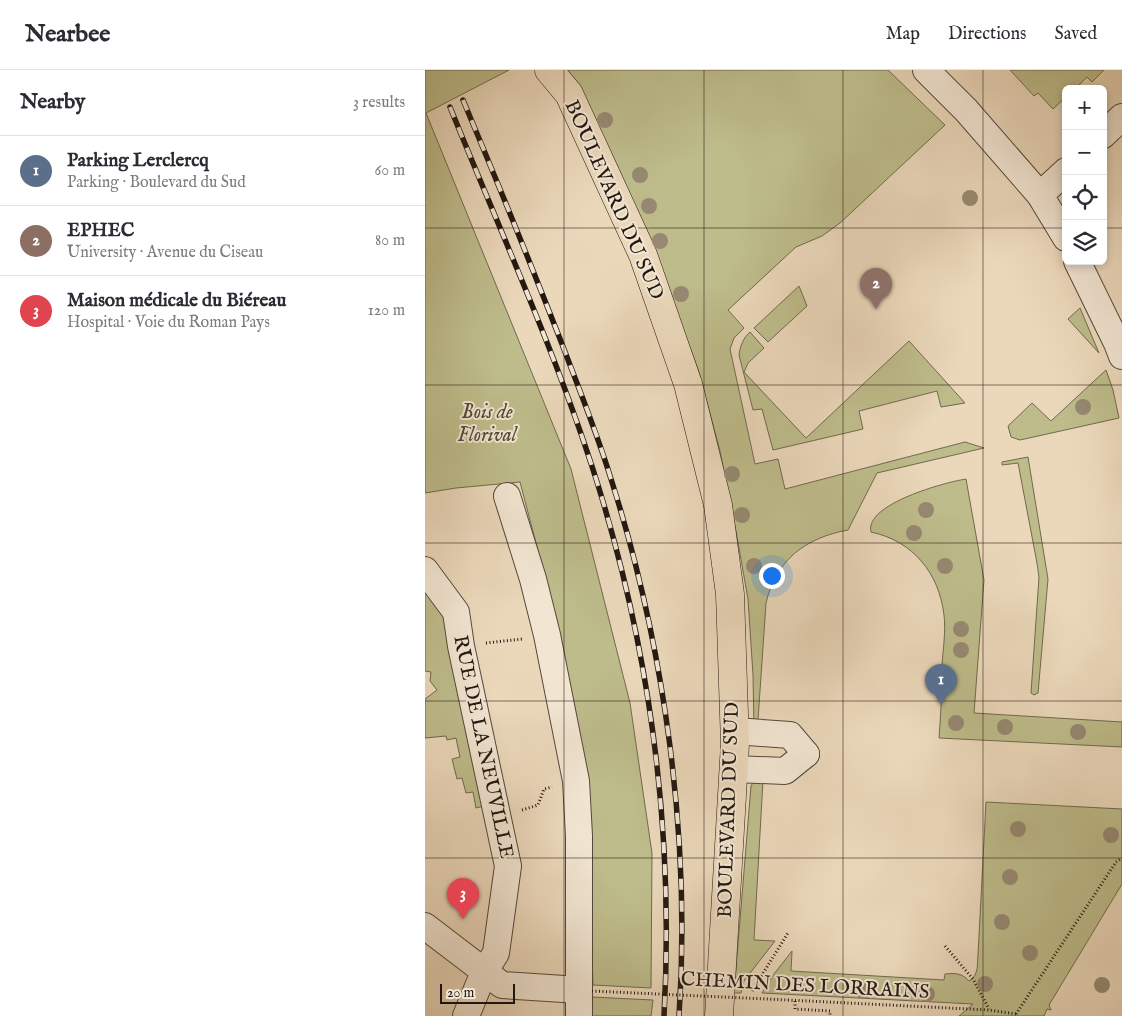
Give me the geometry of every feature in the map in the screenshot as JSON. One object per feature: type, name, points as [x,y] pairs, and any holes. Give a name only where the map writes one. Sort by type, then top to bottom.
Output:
[{"type":"main road","name":"BOULEVARD DU SUD","points":[[549,70],[569,94],[643,255],[688,384],[718,506],[730,594],[735,750],[719,1016]]},
{"type":"street","points":[[926,70],[966,110],[1040,195],[1062,227]]},
{"type":"street","points":[[1107,131],[1122,117]]},
{"type":"street","points":[[1040,195],[1062,175]]},
{"type":"street","points":[[1079,265],[1122,356]]},
{"type":"street","points":[[507,496],[533,579],[547,634],[576,781],[586,990],[579,1016]]},
{"type":"street","name":"RUE DE LA NEUVILLE","points":[[425,570],[456,612],[461,646],[508,866],[496,953],[484,972],[466,1016]]},
{"type":"street","points":[[735,750],[789,748],[806,754]]},
{"type":"street","points":[[425,926],[502,985],[586,990]]},
{"type":"path","points":[[461,646],[547,634]]},
{"type":"path","points":[[497,817],[538,805],[544,789],[576,781]]},
{"type":"path","points":[[1016,1015],[1116,862],[1122,858]]},
{"type":"path","points":[[752,991],[788,933]]},
{"type":"path","points":[[945,946],[973,979],[989,1010]]},
{"type":"path","name":"CHEMIN DES LORRAINS","points":[[586,990],[989,1010],[1016,1015]]},
{"type":"path","points":[[795,1001],[795,1009],[830,1011],[830,1016]]},
{"type":"green space","name":"Bois de Florival","points":[[425,70],[509,70],[426,113],[571,469],[630,703],[652,853],[651,988],[593,985],[589,861],[546,581],[520,482],[425,493]]},
{"type":"green space","points":[[565,70],[888,70],[945,125],[840,223],[822,236],[796,247],[728,310],[744,328],[734,338],[730,349],[755,464],[778,459],[785,489],[965,442],[984,448],[877,473],[848,530],[818,539],[806,545],[785,563],[777,575],[766,603],[758,720],[754,729],[748,599],[720,451],[699,372],[649,237],[584,97]]},
{"type":"green space","points":[[1010,70],[1104,70],[1092,82],[1087,77],[1079,85],[1062,85],[1062,101],[1053,109],[1038,93],[1034,96]]},
{"type":"green space","points":[[799,286],[807,306],[768,342],[754,328]]},
{"type":"green space","points":[[1080,308],[1099,353],[1068,319]]},
{"type":"green space","points":[[750,332],[764,348],[748,363],[744,372],[806,438],[909,341],[965,403],[941,407],[937,391],[859,411],[863,429],[773,450],[762,409],[753,410],[739,355],[742,343]]},
{"type":"green space","points":[[1106,370],[1113,390],[1119,418],[1020,440],[1011,437],[1008,426],[1032,403],[1051,421]]},
{"type":"green space","points":[[1028,457],[1048,579],[1038,693],[1034,695],[1031,693],[1039,577],[1018,463],[1002,465],[1002,462]]},
{"type":"green space","points":[[966,479],[984,580],[974,713],[1122,722],[1122,747],[939,738],[945,627],[941,600],[930,573],[921,561],[899,543],[886,536],[871,532],[872,522],[880,512],[908,496]]},
{"type":"green space","points":[[425,584],[443,607],[488,805],[476,808],[473,792],[466,793],[462,778],[457,779],[452,759],[460,757],[456,738],[447,740],[446,736],[425,738],[425,699],[437,690],[430,681],[431,672],[425,671]]},
{"type":"green space","points":[[755,779],[763,780],[754,940],[775,941],[744,981],[741,993],[734,993],[751,786]]},
{"type":"green space","points":[[986,802],[1122,809],[1122,884],[1049,1005],[1051,1010],[1047,1009],[1044,1016],[959,1016],[973,1004],[762,993],[792,951],[791,971],[944,980],[945,974],[955,974],[964,976],[969,981],[972,979],[976,973],[977,966]]},
{"type":"green space","points":[[592,997],[653,1000],[651,1016],[591,1016]]},
{"type":"railway","points":[[463,100],[538,283],[594,428],[630,543],[646,609],[670,744],[677,813],[682,949],[679,1016]]},
{"type":"railway","points":[[450,107],[564,387],[597,482],[616,547],[632,613],[655,746],[661,814],[666,948],[664,1016]]},
{"type":"place","name":"EPHEC","points":[[876,309]]},
{"type":"place","name":"Parking Lerclercq","points":[[941,705]]},
{"type":"place","name":"Maison médicale du Biéreau","points":[[463,919]]}]
